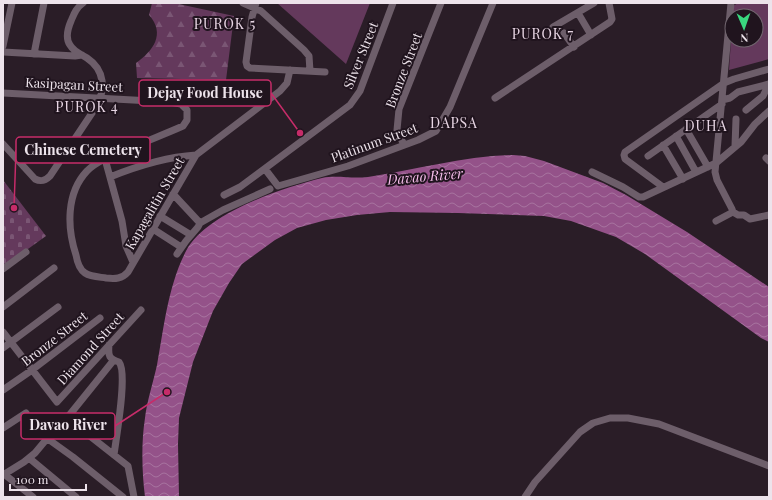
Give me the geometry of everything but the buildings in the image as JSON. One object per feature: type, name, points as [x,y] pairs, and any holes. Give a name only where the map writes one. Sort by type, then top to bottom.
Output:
[{"type":"street","points":[[3,46],[12,3]]},
{"type":"street","points":[[34,54],[44,3]]},
{"type":"street","points":[[3,144],[32,177],[39,181],[45,180],[50,176],[96,107],[101,97],[103,80],[101,73],[96,65],[76,52],[70,45],[67,36],[68,27],[76,10],[83,3]]},
{"type":"street","points":[[243,3],[255,5],[307,52],[310,59],[310,71]]},
{"type":"street","name":"Silver Street","points":[[224,195],[236,190],[265,169],[346,109],[354,100],[360,91],[393,3]]},
{"type":"street","name":"Bronze Street","points":[[404,145],[397,130],[399,109],[442,3]]},
{"type":"street","name":"Platinum Street","points":[[265,169],[278,186],[348,166],[436,131],[450,107],[493,3]]},
{"type":"street","points":[[553,27],[594,3]]},
{"type":"street","points":[[495,98],[611,21],[609,3]]},
{"type":"street","points":[[731,3],[716,163],[717,178],[733,212],[738,215],[744,214],[750,219],[769,215]]},
{"type":"street","points":[[255,5],[246,62],[247,66],[250,68],[325,72]]},
{"type":"street","points":[[578,13],[591,35]]},
{"type":"street","points":[[564,33],[574,47]]},
{"type":"street","points":[[3,52],[75,56],[82,55]]},
{"type":"street","points":[[663,187],[625,159],[624,153],[709,92],[724,83],[769,69]]},
{"type":"street","points":[[110,177],[132,168],[154,162],[196,155],[280,91],[287,83],[290,70]]},
{"type":"street","points":[[648,156],[738,92],[769,84]]},
{"type":"street","points":[[746,110],[763,96],[769,84]]},
{"type":"street","name":"Kasipagan Street","points":[[3,93],[101,97],[176,103],[185,106],[188,117],[183,126],[105,159],[84,175],[73,198],[70,217],[74,248],[82,270],[90,275],[100,277],[121,277],[128,272],[133,262]]},
{"type":"street","points":[[592,172],[623,187],[639,197],[643,197],[716,163],[769,111]]},
{"type":"street","points":[[735,146],[736,119]]},
{"type":"street","points":[[686,129],[708,167]]},
{"type":"street","points":[[676,136],[696,172]]},
{"type":"street","points":[[664,145],[683,179]]},
{"type":"street","name":"Kapagalitin Street","points":[[133,262],[196,155]]},
{"type":"street","points":[[105,159],[122,221],[126,246],[133,262]]},
{"type":"street","points":[[177,254],[200,223],[223,210],[270,189]]},
{"type":"street","points":[[173,194],[200,223]]},
{"type":"street","points":[[716,221],[733,212]]},
{"type":"street","points":[[160,216],[191,235]]},
{"type":"street","points":[[153,229],[181,247]]},
{"type":"street","points":[[3,269],[26,252]]},
{"type":"street","points":[[3,307],[54,268]]},
{"type":"street","points":[[3,348],[58,307]]},
{"type":"street","name":"Diamond Street","points":[[32,370],[57,402],[141,310]]},
{"type":"street","name":"Bronze Street","points":[[3,390],[32,370],[100,318]]},
{"type":"street","points":[[3,332],[32,370]]},
{"type":"street","points":[[109,345],[110,355],[113,361]]},
{"type":"street","points":[[33,497],[4,474],[29,458],[48,439],[113,361]]},
{"type":"street","points":[[113,361],[119,362],[123,370],[114,455]]},
{"type":"street","points":[[3,428],[26,413]]},
{"type":"street","points":[[67,418],[128,466],[134,497]]},
{"type":"street","points":[[525,497],[535,482],[580,432],[593,423],[610,418],[628,418],[659,424],[769,466]]},
{"type":"street","points":[[48,439],[123,497]]},
{"type":"street","points":[[29,458],[76,497]]},
{"type":"green space","points":[[152,3],[174,3],[234,16],[226,80],[137,78],[136,63],[152,48],[157,35],[157,29],[149,15]]},
{"type":"green space","points":[[277,3],[370,3],[346,64]]},
{"type":"green space","points":[[738,3],[769,3],[769,59],[729,70],[730,48],[764,48],[764,8],[733,8],[733,6]]},
{"type":"green space","points":[[3,180],[46,236],[3,267]]},
{"type":"water","points":[[513,155],[525,156],[544,161],[603,183],[626,195],[687,232],[769,287],[769,342],[761,338],[645,254],[616,237],[571,221],[544,216],[390,212],[326,220],[297,228],[275,240],[242,264],[229,283],[213,311],[193,362],[179,418],[179,497],[145,497],[142,448],[147,405],[157,365],[167,307],[175,278],[186,251],[196,237],[210,225],[246,204],[305,182],[333,177],[368,177],[476,158]]},
{"type":"place","name":"Dejay Food House","points":[[300,133]]},
{"type":"place","name":"Chinese Cemetery","points":[[14,208]]},
{"type":"place","name":"Davao River","points":[[167,392]]},
{"type":"district","name":"PUROK 5","points":[[225,23]]},
{"type":"district","name":"PUROK 7","points":[[543,33]]},
{"type":"district","name":"PUROK 4","points":[[87,106]]},
{"type":"district","name":"DAPSA","points":[[454,122]]},
{"type":"district","name":"DUHA","points":[[706,125]]}]
